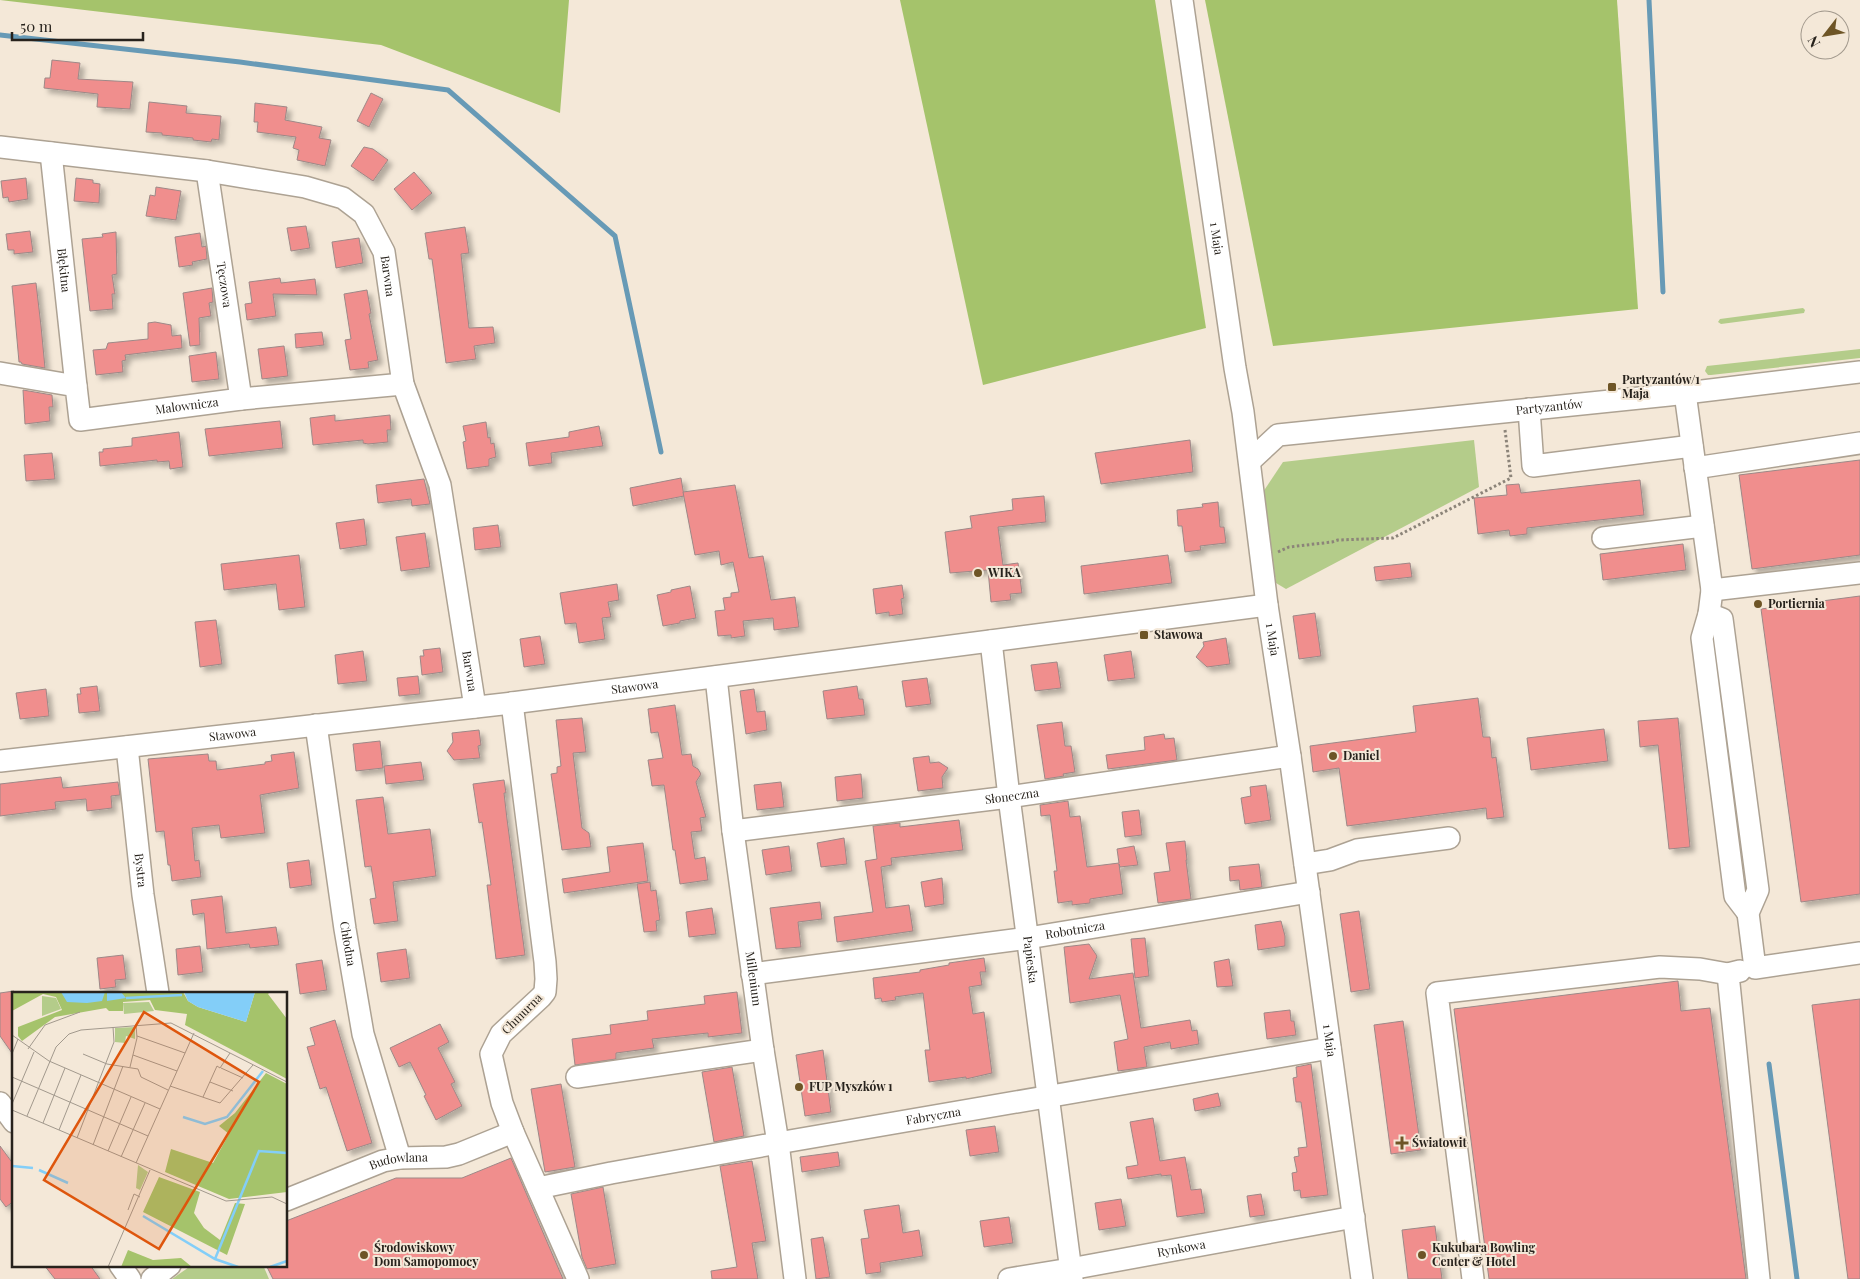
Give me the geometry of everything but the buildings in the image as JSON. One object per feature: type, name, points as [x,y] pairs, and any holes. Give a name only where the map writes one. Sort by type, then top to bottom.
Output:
[{"type":"street","name":"1 Maja","points":[[1182,0],[1250,461],[1267,605],[1290,756],[1362,1279]]},
{"type":"street","name":"Barwna","points":[[0,147],[207,171],[305,187],[343,198],[364,214],[384,252],[403,384],[440,485],[475,706]]},
{"type":"street","name":"Błękitna","points":[[51,153],[76,386]]},
{"type":"street","name":"Tęczowa","points":[[207,171],[241,399]]},
{"type":"street","name":"Partyzantów","points":[[1250,461],[1278,435],[1685,393],[1860,372]]},
{"type":"street","points":[[0,373],[76,386]]},
{"type":"street","name":"Malownicza","points":[[76,386],[80,420],[241,399],[403,384]]},
{"type":"street","points":[[1685,393],[1712,590],[1710,614],[1702,638],[1735,896],[1748,913],[1755,968]]},
{"type":"street","points":[[1529,409],[1533,466],[1692,446]]},
{"type":"street","points":[[1695,468],[1860,443]]},
{"type":"street","points":[[1603,538],[1703,526]]},
{"type":"street","points":[[1712,590],[1860,573]]},
{"type":"street","name":"Stawowa","points":[[0,761],[512,703],[1267,605]]},
{"type":"street","name":"Papieska","points":[[991,641],[1009,797],[1071,1274]]},
{"type":"street","name":"Millenium","points":[[716,677],[733,831],[752,974],[778,1143],[795,1279]]},
{"type":"street","name":"Chmurna","points":[[512,703],[546,986],[541,997],[501,1034],[492,1054],[502,1103],[513,1132],[578,1279]]},
{"type":"street","name":"Chłodna","points":[[316,725],[345,929],[363,1034],[400,1158]]},
{"type":"street","name":"Bystra","points":[[127,747],[143,895],[158,992]]},
{"type":"street","name":"Słoneczna","points":[[733,831],[1009,797],[1290,756]]},
{"type":"street","points":[[1305,864],[1330,860],[1358,850],[1449,838]]},
{"type":"street","name":"Robotnicza","points":[[752,974],[1028,938],[1309,892]]},
{"type":"street","points":[[1473,1279],[1437,993],[1660,967],[1700,968],[1728,974],[1755,968],[1860,954]]},
{"type":"street","points":[[1728,974],[1759,1279]]},
{"type":"street","name":"Fabryczna","points":[[538,1188],[778,1143],[1330,1048]]},
{"type":"street","points":[[577,1077],[763,1050]]},
{"type":"street","points":[[0,1103],[12,1119]]},
{"type":"street","name":"Budowlana","points":[[288,1199],[383,1161],[400,1158],[424,1159],[459,1154],[513,1132]]},
{"type":"street","name":"Rynkowa","points":[[1009,1279],[1071,1274],[1354,1217]]},
{"type":"street","points":[[121,1266],[130,1279]]},
{"type":"street","points":[[152,1279],[169,1266]]},
{"type":"path","points":[[1261,557],[1274,554],[1289,547],[1345,539],[1353,541],[1393,538],[1511,478],[1503,412]]},
{"type":"green space","points":[[0,0],[569,0],[560,113],[381,45]]},
{"type":"green space","points":[[900,0],[1155,0],[1206,328],[983,385]]},
{"type":"green space","points":[[1205,0],[1617,0],[1638,309],[1273,346]]},
{"type":"green space","points":[[1803,308],[1805,310],[1804,313],[1721,324],[1718,322],[1720,319]]},
{"type":"green space","points":[[1860,349],[1860,358],[1711,375],[1708,375],[1705,371],[1707,366]]},
{"type":"green space","points":[[1474,440],[1479,487],[1286,589],[1276,583],[1263,492],[1283,462]]},
{"type":"green space","points":[[191,1266],[263,1266],[269,1279],[172,1279]]},
{"type":"waterway","points":[[1649,0],[1663,292]]},
{"type":"waterway","points":[[0,35],[240,62],[448,90],[615,236],[661,452]]},
{"type":"waterway","points":[[1769,1064],[1797,1279]]},
{"type":"place","name":"Partyzantów/1 Maja","points":[[1612,387]]},
{"type":"place","name":"WIKA","points":[[978,573]]},
{"type":"place","name":"Portiernia","points":[[1758,604]]},
{"type":"place","name":"Stawowa","points":[[1144,635]]},
{"type":"place","name":"Daniel","points":[[1333,756]]},
{"type":"place","name":"FUP Myszków 1","points":[[799,1087]]},
{"type":"place","name":"Światowit","points":[[1402,1143]]},
{"type":"place","name":"Środowiskowy Dom Samopomocy","points":[[364,1255]]},
{"type":"place","name":"Kukubara Bowling Center & Hotel","points":[[1422,1255]]}]
